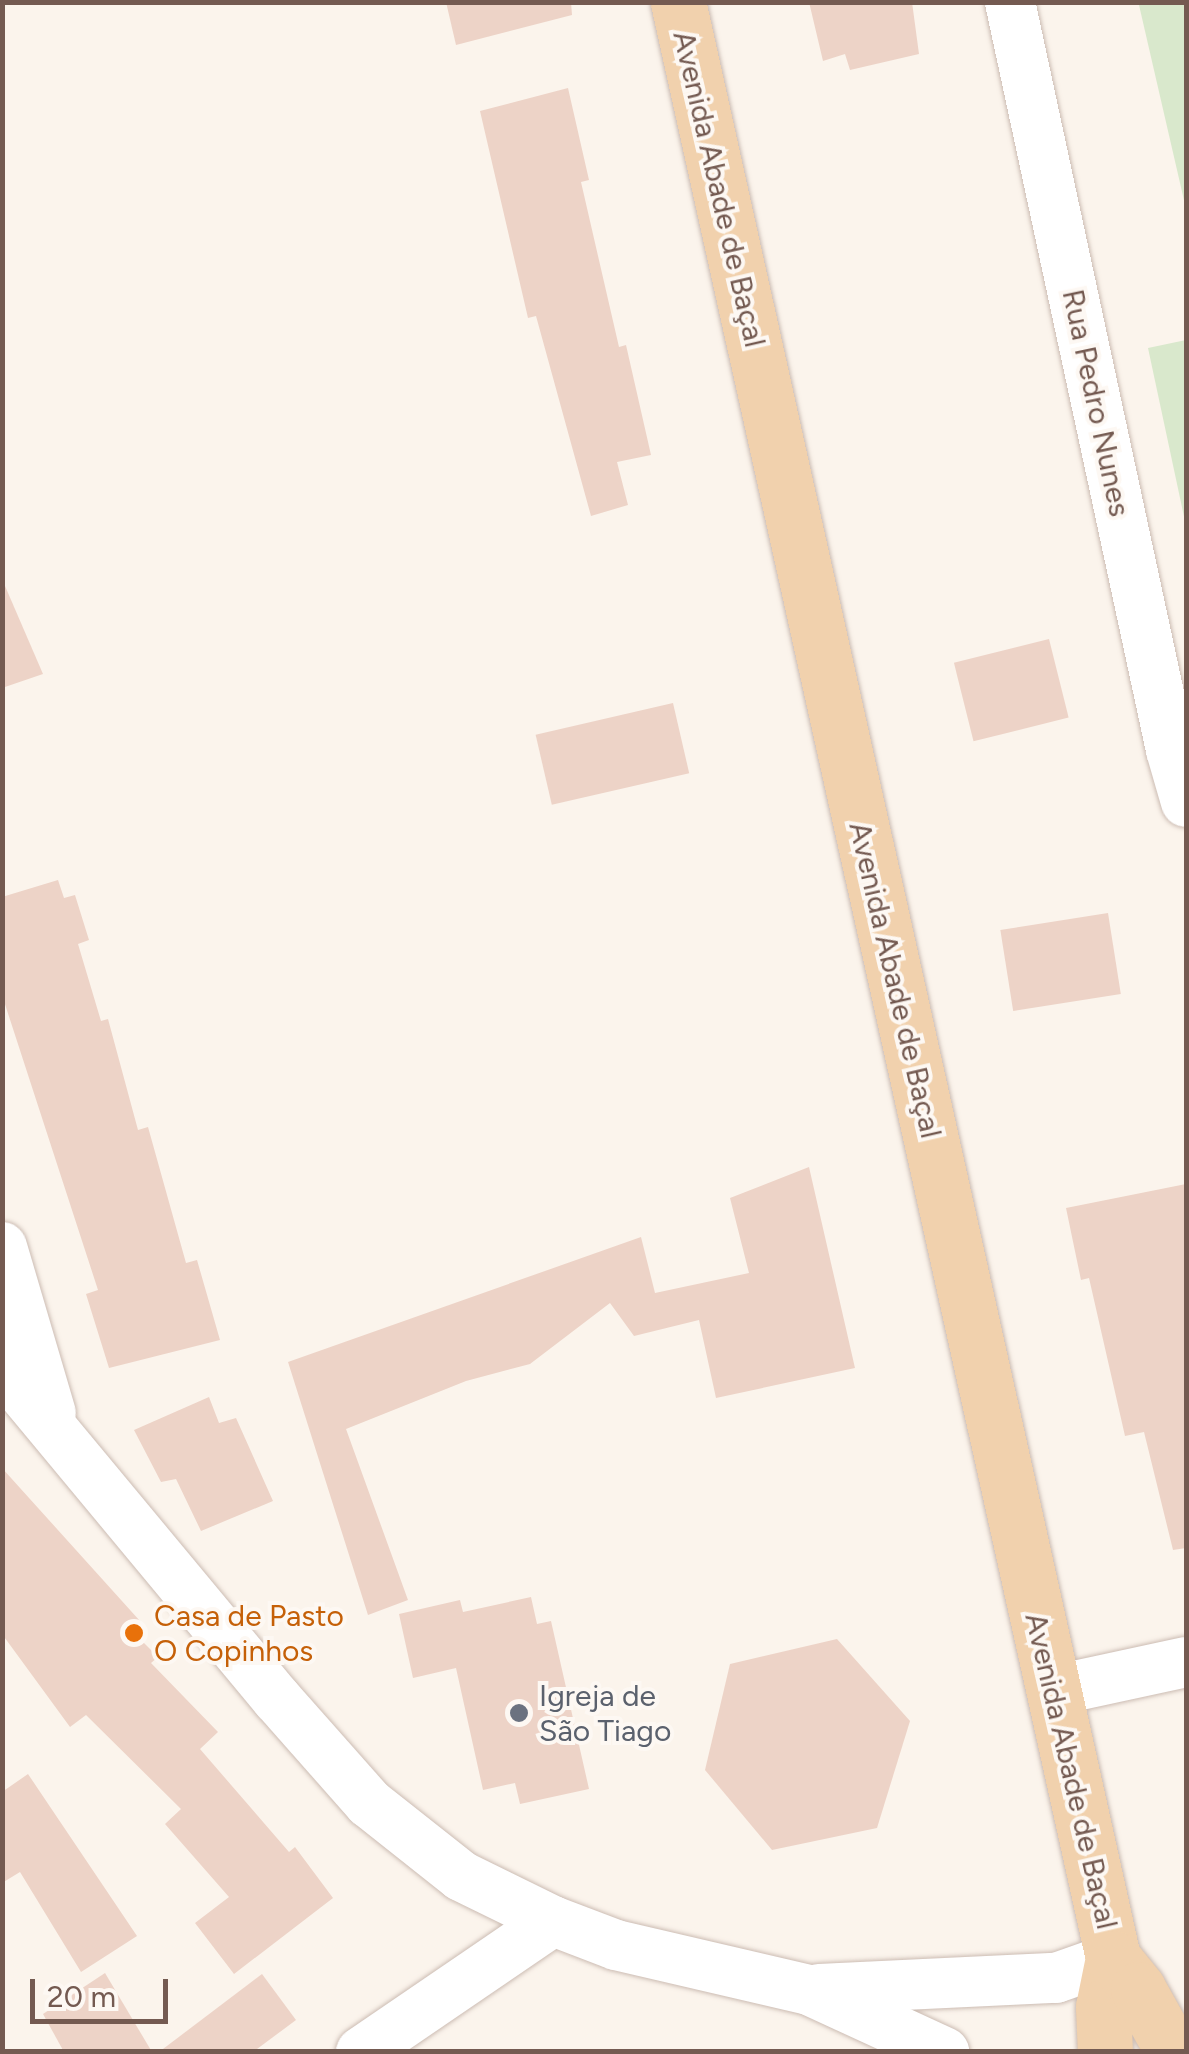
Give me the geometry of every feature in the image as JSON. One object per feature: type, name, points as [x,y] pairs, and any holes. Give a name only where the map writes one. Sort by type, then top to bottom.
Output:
[{"type":"main road","name":"Avenida Abade de Baçal","points":[[678,2],[1113,1958],[1103,2007],[1105,2052]]},
{"type":"main road","name":"Avenida Abade de Baçal","points":[[1113,1958],[1138,1989],[1173,2052]]},
{"type":"street","name":"Rua Pedro Nunes","points":[[1010,2],[1170,750],[1186,802]]},
{"type":"street","points":[[2,1247],[58,1437]]},
{"type":"street","points":[[2,1368],[370,1804],[461,1876],[553,1922],[616,1945],[808,1990],[944,2052]]},
{"type":"street","points":[[1052,1691],[1186,1662]]},
{"type":"street","points":[[361,2052],[553,1922]]},
{"type":"street","points":[[808,1990],[1056,1978],[1113,1958]]},
{"type":"green space","points":[[1186,3],[1186,209],[1139,5]]},
{"type":"green space","points":[[1186,340],[1186,526],[1148,348]]},
{"type":"building","points":[[446,2],[571,2],[572,15],[456,45]]},
{"type":"building","points":[[809,2],[912,2],[919,54],[850,70],[845,54],[823,61]]},
{"type":"building","points":[[568,88],[589,180],[581,182],[619,347],[626,345],[651,455],[617,462],[628,505],[591,516],[536,316],[528,318],[480,111]]},
{"type":"building","points":[[2,579],[43,674],[2,688]]},
{"type":"building","points":[[1049,639],[1069,718],[974,741],[954,663]]},
{"type":"building","points":[[673,703],[689,773],[552,805],[536,735]]},
{"type":"building","points":[[58,880],[64,898],[75,895],[89,940],[78,944],[101,1021],[108,1019],[138,1130],[148,1127],[186,1263],[197,1260],[220,1340],[109,1368],[86,1294],[98,1290],[2,995],[2,897]]},
{"type":"building","points":[[1108,913],[1121,994],[1013,1011],[1000,930]]},
{"type":"building","points":[[809,1167],[855,1368],[716,1398],[699,1320],[634,1336],[610,1303],[530,1364],[466,1381],[346,1429],[408,1600],[368,1615],[288,1362],[641,1237],[655,1293],[749,1273],[730,1198]]},
{"type":"building","points":[[1186,1184],[1186,1548],[1173,1550],[1144,1432],[1125,1436],[1089,1278],[1081,1280],[1066,1208]]},
{"type":"building","points":[[209,1397],[219,1423],[236,1418],[273,1501],[201,1531],[176,1479],[161,1482],[134,1430]]},
{"type":"building","points":[[2,1468],[140,1621],[131,1630],[158,1657],[151,1663],[218,1732],[200,1749],[289,1852],[295,1847],[333,1898],[234,1974],[195,1923],[229,1897],[165,1824],[181,1809],[86,1715],[70,1727],[2,1634]]},
{"type":"building","name":"Igreja de São Tiago","points":[[531,1597],[537,1624],[551,1621],[589,1789],[520,1804],[515,1783],[483,1790],[456,1668],[413,1678],[399,1614],[460,1600],[463,1612]]},
{"type":"building","points":[[837,1639],[910,1721],[877,1828],[772,1850],[705,1770],[730,1664]]},
{"type":"building","points":[[28,1774],[137,1936],[81,1972],[20,1872],[2,1883],[2,1792]]},
{"type":"building","points":[[105,1973],[152,2052],[64,2052],[43,2014]]},
{"type":"building","points":[[262,1974],[296,2020],[253,2052],[159,2052]]},
{"type":"place","name":"Casa de Pasto O Copinhos","points":[[134,1633]]},
{"type":"place","name":"Igreja de São Tiago","points":[[519,1713]]}]
